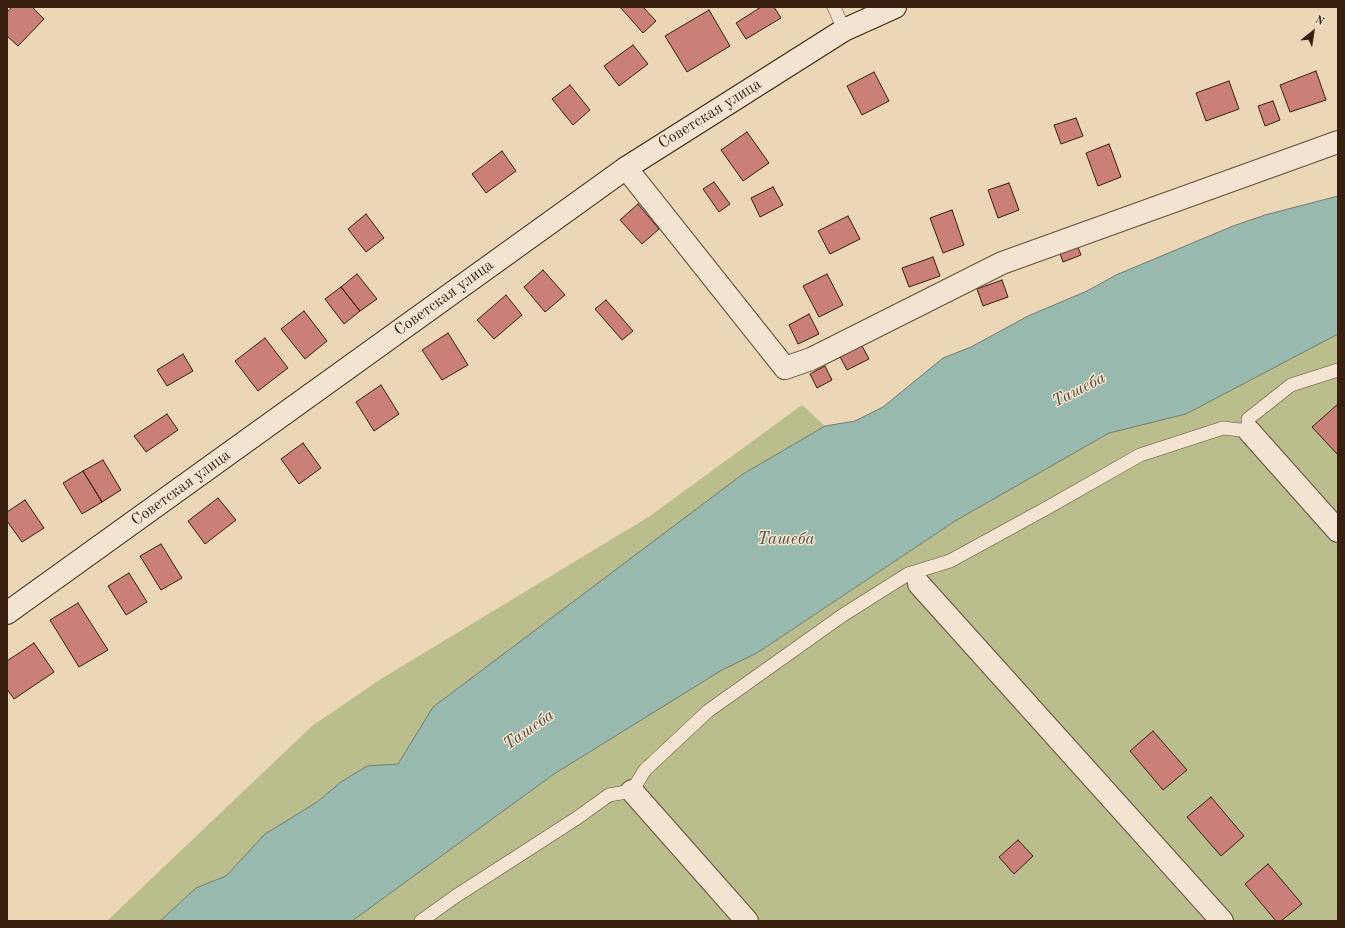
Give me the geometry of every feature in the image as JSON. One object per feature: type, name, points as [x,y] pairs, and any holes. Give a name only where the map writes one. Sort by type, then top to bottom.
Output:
[{"type":"street","name":"Советская улица","points":[[7,613],[626,168],[844,30],[895,7]]},
{"type":"street","points":[[626,168],[785,368],[811,359],[1002,263],[1338,142]]},
{"type":"street","points":[[1249,425],[1338,531]]},
{"type":"street","points":[[914,579],[1222,921]]},
{"type":"street","points":[[632,791],[747,921]]},
{"type":"lane","points":[[834,7],[844,30]]},
{"type":"lane","points":[[421,921],[456,896],[577,818],[609,795],[632,791],[645,770],[708,711],[843,614],[950,560],[1045,509],[1140,455],[1223,428],[1249,425],[1291,386],[1338,370]]},
{"type":"green space","points":[[1338,334],[1338,921],[352,921],[554,774],[722,670],[757,653],[955,521],[1109,433],[1186,414]]},
{"type":"green space","points":[[802,405],[825,426],[743,474],[485,670],[433,707],[398,764],[367,766],[341,782],[317,802],[265,834],[226,876],[196,888],[160,921],[107,921],[312,726],[381,679],[650,516]]},
{"type":"water","name":"Ташеба","points":[[1338,196],[1338,334],[1186,414],[1109,433],[955,521],[757,653],[722,670],[554,774],[352,921],[160,921],[196,888],[226,876],[265,834],[317,802],[341,782],[367,766],[398,764],[433,707],[743,474],[825,426],[855,421],[883,407],[943,358],[971,347],[1028,316],[1087,291],[1116,275],[1233,226],[1265,215]]},
{"type":"building","points":[[12,7],[32,7],[44,19],[18,46],[7,36],[7,12]]},
{"type":"building","points":[[620,7],[643,7],[656,21],[643,33]]},
{"type":"building","points":[[761,7],[774,7],[781,18],[746,39],[736,23]]},
{"type":"building","points":[[709,10],[730,46],[687,72],[665,36]]},
{"type":"building","points":[[633,45],[648,64],[619,86],[604,66]]},
{"type":"building","points":[[1316,71],[1326,100],[1290,112],[1280,85]]},
{"type":"building","points":[[874,72],[889,101],[862,115],[847,86]]},
{"type":"building","points":[[1229,81],[1239,109],[1206,121],[1196,93]]},
{"type":"building","points":[[570,85],[590,110],[573,125],[552,99]]},
{"type":"building","points":[[1273,101],[1280,120],[1265,126],[1258,106]]},
{"type":"building","points":[[1076,118],[1083,136],[1061,144],[1054,125]]},
{"type":"building","points":[[747,132],[769,163],[743,181],[721,150]]},
{"type":"building","points":[[1109,144],[1121,177],[1098,186],[1086,153]]},
{"type":"building","points":[[502,151],[516,171],[486,193],[472,174]]},
{"type":"building","points":[[714,182],[730,204],[719,212],[703,189]]},
{"type":"building","points":[[1009,183],[1019,210],[998,218],[988,190]]},
{"type":"building","points":[[773,187],[783,205],[760,217],[751,198]]},
{"type":"building","points":[[638,204],[659,229],[642,244],[620,220]]},
{"type":"building","points":[[952,210],[964,245],[943,253],[930,218]]},
{"type":"building","points":[[366,214],[384,238],[366,252],[348,229]]},
{"type":"building","points":[[848,216],[860,239],[830,254],[818,231]]},
{"type":"building","points":[[1076,242],[1081,255],[1063,262],[1058,248]]},
{"type":"building","points":[[933,257],[940,276],[909,287],[902,268]]},
{"type":"building","points":[[543,270],[565,295],[545,312],[524,287]]},
{"type":"building","points":[[357,274],[377,299],[360,311],[341,287]]},
{"type":"building","points":[[827,274],[843,305],[819,317],[803,286]]},
{"type":"building","points":[[1002,280],[1008,297],[983,306],[977,289]]},
{"type":"building","points":[[341,287],[360,311],[344,324],[325,299]]},
{"type":"building","points":[[506,295],[522,315],[494,339],[477,320]]},
{"type":"building","points":[[606,300],[633,331],[622,340],[595,309]]},
{"type":"building","points":[[304,311],[327,341],[305,359],[281,329]]},
{"type":"building","points":[[809,314],[819,334],[798,344],[789,325]]},
{"type":"building","points":[[448,333],[468,365],[442,380],[422,350]]},
{"type":"building","points":[[265,338],[288,368],[258,391],[235,361]]},
{"type":"building","points":[[861,344],[869,359],[847,370],[839,355]]},
{"type":"building","points":[[183,354],[193,371],[167,386],[157,370]]},
{"type":"building","points":[[825,366],[832,380],[817,388],[810,374]]},
{"type":"building","points":[[381,385],[399,414],[374,431],[356,402]]},
{"type":"building","points":[[1338,404],[1338,455],[1312,427]]},
{"type":"building","points":[[167,414],[178,430],[146,452],[134,436]]},
{"type":"building","points":[[303,443],[321,468],[299,484],[281,459]]},
{"type":"building","points":[[103,460],[121,490],[102,502],[83,471]]},
{"type":"building","points":[[83,471],[102,502],[82,514],[63,483]]},
{"type":"building","points":[[218,498],[236,520],[205,544],[188,521]]},
{"type":"building","points":[[25,500],[44,528],[22,542],[7,521],[7,512]]},
{"type":"building","points":[[161,544],[182,578],[161,590],[140,556]]},
{"type":"building","points":[[129,573],[147,602],[126,615],[108,586]]},
{"type":"building","points":[[78,603],[108,650],[79,667],[50,620]]},
{"type":"building","points":[[34,643],[54,672],[14,699],[7,689],[7,661]]},
{"type":"building","points":[[1153,731],[1187,770],[1163,790],[1130,751]]},
{"type":"building","points":[[1211,797],[1244,836],[1221,856],[1187,817]]},
{"type":"building","points":[[1018,840],[1033,856],[1014,874],[999,857]]},
{"type":"building","points":[[1268,864],[1302,904],[1281,921],[1276,921],[1245,884]]}]
